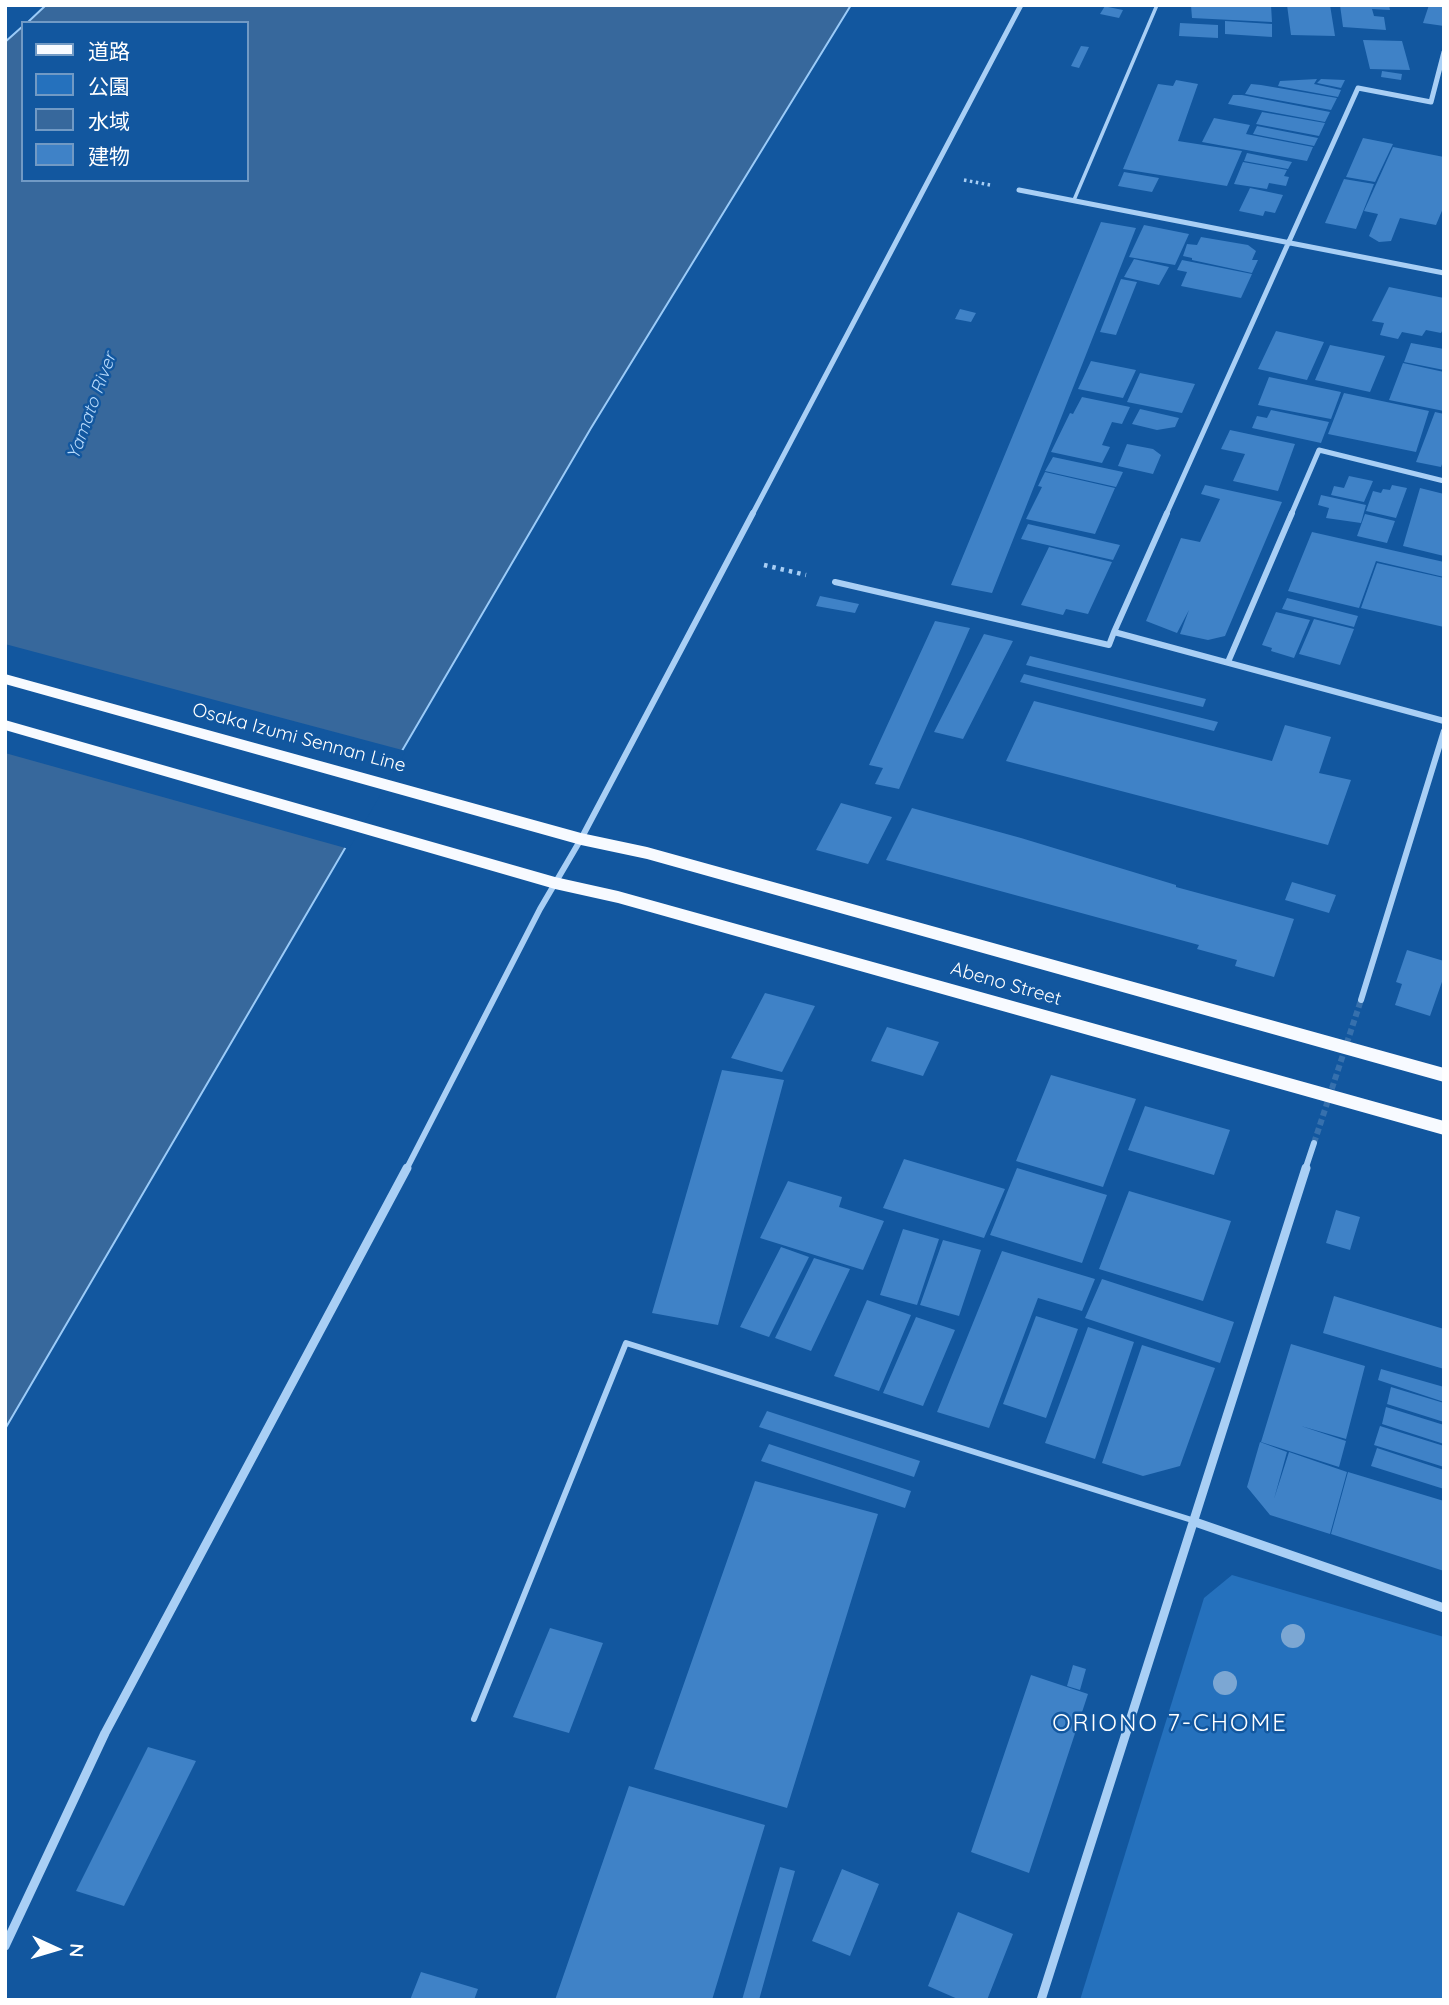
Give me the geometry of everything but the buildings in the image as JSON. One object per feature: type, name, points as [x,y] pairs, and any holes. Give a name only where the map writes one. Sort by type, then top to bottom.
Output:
[{"type":"main road","name":"Osaka Izumi Sennan Line","points":[[5,679],[581,839]]},
{"type":"main road","points":[[5,725],[555,883]]},
{"type":"main road","name":"Abeno Street","points":[[581,839],[647,853],[1444,1075]]},
{"type":"main road","name":"Abeno Street","points":[[555,883],[632,900],[1444,1128]]},
{"type":"street","points":[[5,1946],[105,1733],[349,1282],[555,883],[581,839],[1021,5]]},
{"type":"street","points":[[835,582],[1109,645],[1286,243],[1359,88],[1432,102],[1444,52]]},
{"type":"street","points":[[1019,190],[1444,273]]},
{"type":"street","points":[[1228,662],[1319,450],[1444,481]]},
{"type":"street","points":[[1114,632],[1444,721]]},
{"type":"street","points":[[1360,1000],[1444,731]]},
{"type":"street","points":[[1041,2000],[1314,1143]]},
{"type":"street","points":[[1195,1522],[1444,1608]]},
{"type":"lane","points":[[1074,200],[1157,5]]},
{"type":"lane","points":[[474,1719],[626,1343],[1195,1522]]},
{"type":"path","points":[[729,556],[835,582]]},
{"type":"green space","points":[[1232,1575],[1444,1637],[1444,2000],[1080,2000],[1204,1598]]},
{"type":"water","name":"Yamato River","points":[[46,5],[851,5],[591,428],[5,1429],[5,42],[21,28],[21,182],[248,182],[248,21],[29,21]]},
{"type":"pier","points":[[5,644],[406,751],[349,849],[5,753]]},
{"type":"tunnel","points":[[1314,1143],[1361,1000]]},
{"type":"district","name":"ORIONO 7-CHOME","points":[[1170,1724]]}]
